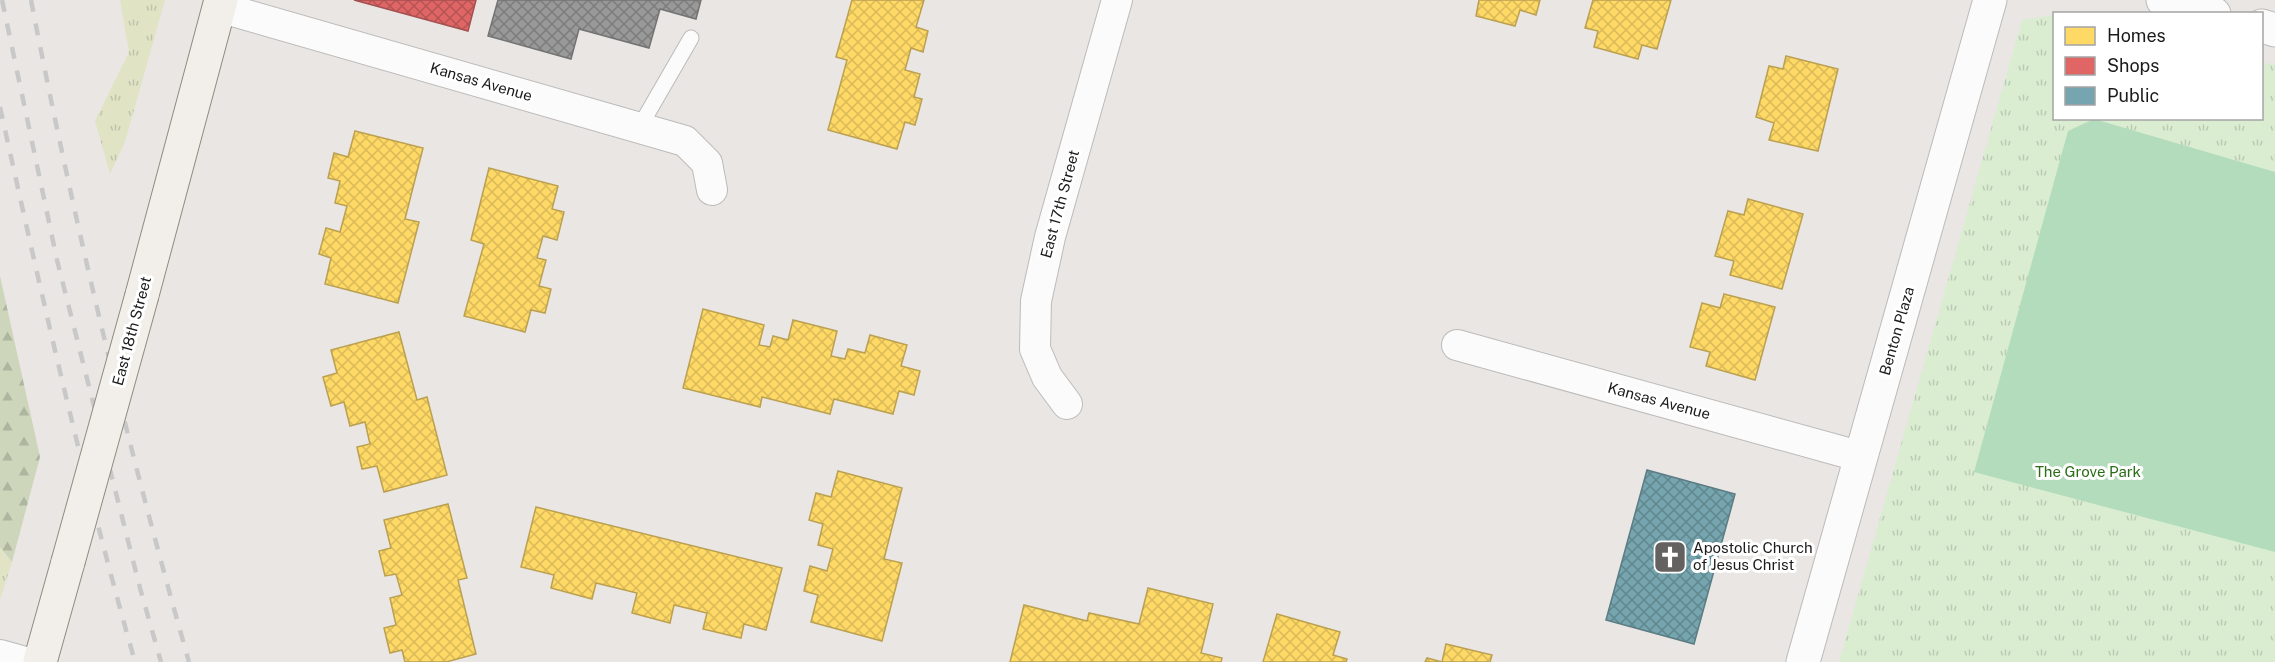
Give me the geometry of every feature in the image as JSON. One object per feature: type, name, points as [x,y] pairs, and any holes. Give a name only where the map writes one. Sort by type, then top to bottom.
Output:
[{"type":"main road","name":"East 18th Street","points":[[40,662],[142,296],[220,4]]},
{"type":"street","name":"East 17th Street","points":[[1066,404],[1047,377],[1035,349],[1036,301],[1050,237],[1117,0]]},
{"type":"street","name":"Benton Plaza","points":[[1803,662],[1990,0]]},
{"type":"street","points":[[2163,0],[2207,12]]},
{"type":"street","name":"Kansas Avenue","points":[[220,4],[685,141],[707,163],[712,190]]},
{"type":"street","name":"Kansas Avenue","points":[[1457,345],[1862,457]]},
{"type":"street","points":[[0,655],[26,662]]},
{"type":"lane","points":[[639,128],[690,38]]},
{"type":"green space","points":[[120,0],[165,0],[125,142],[110,174],[95,121],[129,52]]},
{"type":"green space","name":"The Grove Park","points":[[2053,15],[2053,120],[2263,120],[2263,62],[2275,65],[2275,662],[1839,662],[2022,20]]},
{"type":"green space","points":[[2092,120],[2097,120],[2275,172],[2275,552],[1974,472],[2068,131]]},
{"type":"green space","points":[[0,276],[40,457],[12,562],[0,547]]},
{"type":"green space","points":[[0,547],[12,562],[0,600]]},
{"type":"building: Homes","points":[[852,0],[924,0],[916,27],[928,31],[923,52],[911,48],[905,70],[920,74],[914,97],[922,99],[915,125],[905,122],[897,149],[828,130],[847,60],[836,57]]},
{"type":"building: Homes","points":[[1479,0],[1540,0],[1536,15],[1520,10],[1515,26],[1476,16]]},
{"type":"building: Homes","points":[[1593,0],[1671,0],[1657,49],[1642,45],[1638,59],[1594,47],[1598,31],[1585,28]]},
{"type":"building: Homes","points":[[1786,56],[1838,69],[1818,151],[1769,140],[1774,123],[1756,117],[1769,66],[1783,69]]},
{"type":"building: Homes","points":[[355,131],[423,148],[405,219],[419,222],[398,303],[325,284],[331,258],[319,254],[326,228],[340,232],[347,206],[335,203],[340,181],[328,178],[334,153],[348,157]]},
{"type":"building: Homes","points":[[489,168],[558,186],[552,209],[564,212],[557,240],[543,236],[537,258],[546,260],[539,286],[551,289],[545,313],[531,310],[525,332],[464,316],[484,244],[471,240]]},
{"type":"building: Homes","points":[[1748,199],[1803,214],[1782,289],[1730,275],[1734,261],[1715,256],[1728,211],[1744,215]]},
{"type":"building: Homes","points":[[1724,294],[1775,307],[1755,380],[1706,366],[1710,352],[1690,347],[1702,303],[1720,308]]},
{"type":"building: Homes","points":[[703,309],[764,325],[759,345],[770,347],[773,336],[788,340],[793,320],[837,331],[831,356],[845,359],[848,349],[865,353],[870,335],[907,345],[901,366],[920,371],[914,395],[899,391],[893,414],[834,399],[830,414],[762,397],[760,407],[683,388]]},
{"type":"building: Homes","points":[[399,332],[417,400],[427,397],[447,475],[384,492],[377,466],[362,469],[357,447],[370,444],[365,422],[350,426],[344,402],[331,406],[323,377],[337,373],[331,350]]},
{"type":"building: Homes","points":[[838,471],[902,488],[884,559],[902,563],[882,641],[811,622],[818,595],[804,591],[810,566],[827,571],[833,549],[818,545],[823,524],[809,520],[816,493],[831,497]]},
{"type":"building: Homes","points":[[448,504],[467,578],[458,580],[476,654],[446,662],[405,662],[402,650],[390,653],[384,628],[396,625],[390,598],[402,595],[396,574],[385,576],[379,551],[391,548],[384,520]]},
{"type":"building: Homes","points":[[536,507],[782,568],[766,630],[744,624],[741,638],[703,629],[707,613],[674,605],[670,623],[632,613],[637,593],[596,583],[592,599],[551,588],[554,575],[521,567]]},
{"type":"building: Homes","points":[[1148,588],[1213,604],[1201,653],[1222,658],[1221,662],[1010,662],[1024,605],[1087,621],[1089,613],[1139,624]]},
{"type":"building: Homes","points":[[1277,614],[1340,632],[1333,655],[1347,659],[1346,662],[1263,662]]},
{"type":"building: Homes","points":[[1446,644],[1492,655],[1490,662],[1442,662]]},
{"type":"building: Homes","points":[[1427,658],[1442,662],[1425,662]]},
{"type":"building: Shops","points":[[354,0],[476,0],[468,31]]},
{"type":"building: Public","name":"Apostolic Church of Jesus Christ","points":[[1647,470],[1735,494],[1694,644],[1606,620]]},
{"type":"building: Industry","points":[[498,0],[701,0],[696,19],[660,9],[649,48],[579,29],[571,59],[488,36]]},
{"type":"railway","points":[[2,0],[57,260],[161,662]]},
{"type":"railway","points":[[31,0],[65,166],[103,332],[144,498],[189,662]]},
{"type":"railway","points":[[0,107],[80,455],[135,662]]},
{"type":"place","name":"Apostolic Church of Jesus Christ","points":[[1670,557]]}]
